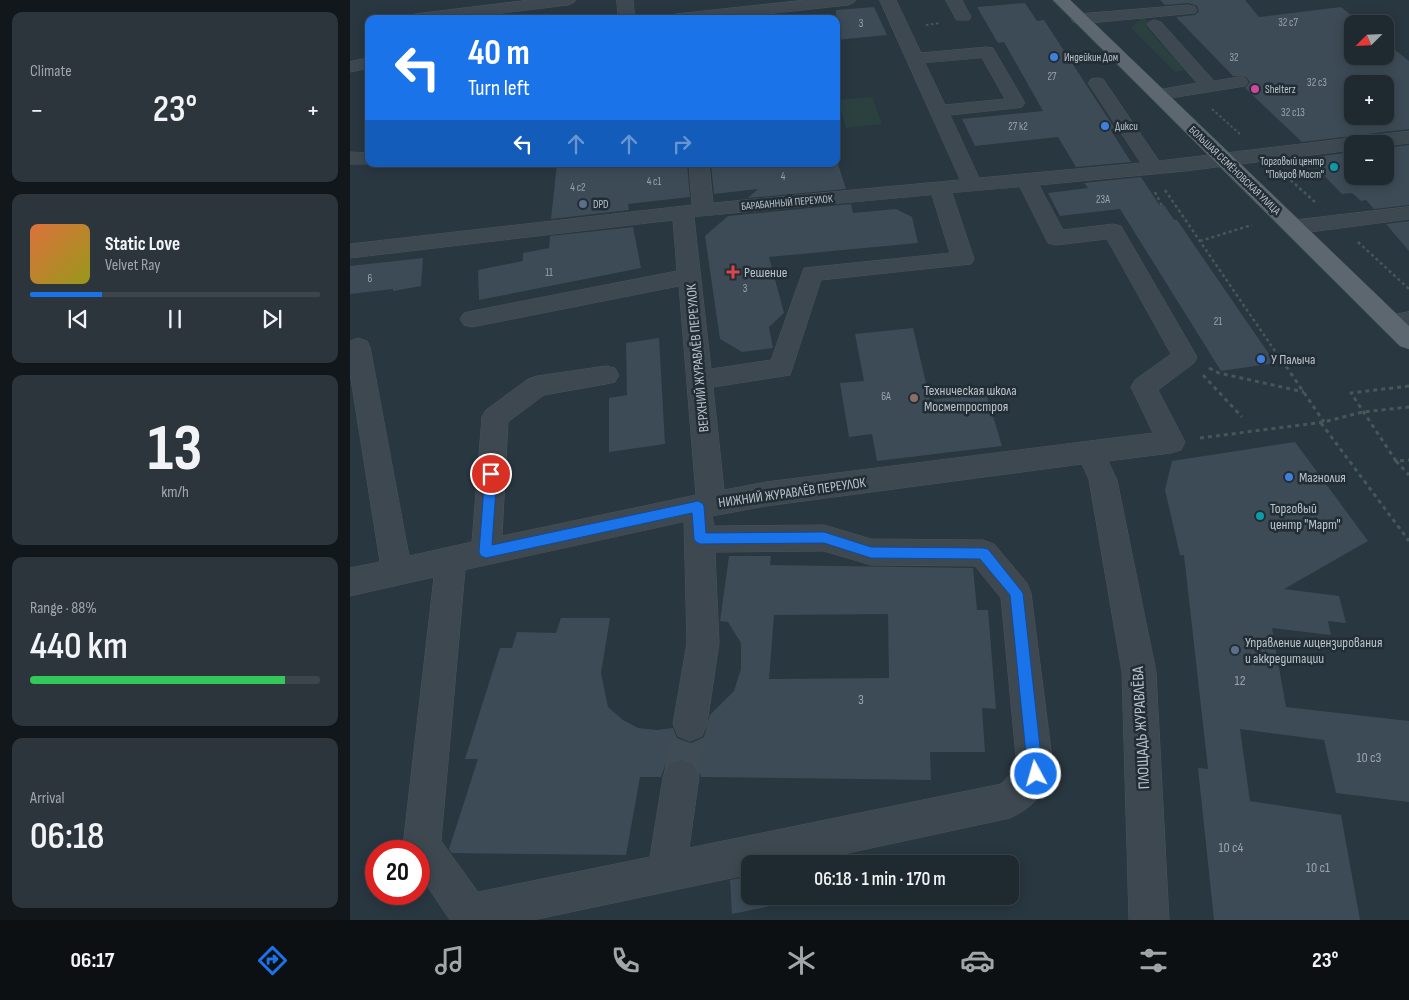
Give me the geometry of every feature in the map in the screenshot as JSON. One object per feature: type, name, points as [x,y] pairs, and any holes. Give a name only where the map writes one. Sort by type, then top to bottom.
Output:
[{"type":"main road","name":"БОЛЬШАЯ СЕМЁНОВСКАЯ УЛИЦА","points":[[1061,0],[1295,227],[1400,322],[1409,340]]},
{"type":"street","points":[[412,15],[568,0]]},
{"type":"street","points":[[625,0],[627,15]]},
{"type":"street","points":[[699,15],[764,4],[848,0]]},
{"type":"street","points":[[888,0],[972,185]]},
{"type":"street","points":[[954,0],[963,17]]},
{"type":"street","points":[[1128,0],[1140,14]]},
{"type":"street","points":[[1079,19],[1189,10]]},
{"type":"street","points":[[1155,25],[1210,87]]},
{"type":"street","points":[[916,59],[987,52],[1016,103],[939,111]]},
{"type":"street","points":[[350,67],[365,64]]},
{"type":"street","points":[[1158,96],[1239,82]]},
{"type":"street","points":[[1097,83],[1154,168]]},
{"type":"street","name":"БАРАБАННЫЙ ПЕРЕУЛОК","points":[[1394,139],[1409,137]]},
{"type":"street","name":"БАРАБАННЫЙ ПЕРЕУЛОК","points":[[350,251],[693,211],[1154,168],[1344,145]]},
{"type":"street","points":[[350,158],[365,159]]},
{"type":"street","name":"ВЕРХНИЙ ЖУРАВЛЁВ ПЕРЕУЛОК","points":[[690,724],[703,643],[700,539],[704,505],[699,380],[689,277],[693,211],[699,167]]},
{"type":"street","points":[[1027,180],[1056,238],[1113,231],[1186,357],[1144,387],[1171,442]]},
{"type":"street","points":[[699,380],[781,368],[812,273],[963,258],[940,188]]},
{"type":"street","points":[[1295,227],[1409,213]]},
{"type":"street","points":[[472,319],[689,277]]},
{"type":"street","points":[[358,346],[397,571]]},
{"type":"street","points":[[486,552],[495,418],[537,386],[606,375]]},
{"type":"street","name":"НИЖНИЙ ЖУРАВЛЁВ ПЕРЕУЛОК","points":[[350,582],[704,505],[766,494],[1171,442]]},
{"type":"street","name":"ПЛОЩАДЬ ЖУРАВЛЁВА","points":[[1091,452],[1103,480],[1139,672],[1149,920]]},
{"type":"street","points":[[450,560],[422,846],[469,914],[1010,800],[1036,774],[1016,593],[983,553],[871,552],[824,538],[700,539]]},
{"type":"street","points":[[667,872],[681,777]]},
{"type":"path","points":[[1154,192],[1162,206]]},
{"type":"path","points":[[1177,207],[1304,392],[1322,422],[1409,541]]},
{"type":"path","points":[[1200,241],[1252,225]]},
{"type":"path","points":[[1186,357],[1219,373],[1304,392]]},
{"type":"path","points":[[1202,375],[1242,417]]},
{"type":"path","points":[[1409,386],[1351,394],[1396,461],[1409,475]]},
{"type":"path","points":[[1171,442],[1322,422],[1363,412],[1409,407]]},
{"type":"path","points":[[1396,461],[1409,460]]},
{"type":"green space","points":[[1143,17],[1151,25],[1145,26],[1185,70],[1175,72],[1131,28]]},
{"type":"green space","points":[[872,97],[882,124],[846,128],[840,100]]},
{"type":"building","points":[[1160,0],[1245,0],[1259,17],[1341,7],[1351,15],[1344,15],[1344,65],[1394,65],[1394,49],[1409,61],[1409,129],[1344,135],[1344,137],[1302,142],[1245,88],[1250,82],[1246,77],[1233,76],[1176,17],[1195,15],[1199,11],[1197,6],[1189,3],[1165,5]]},
{"type":"building","points":[[1025,3],[1037,21],[1044,20],[1115,129],[1110,129],[1131,162],[1076,167],[1058,137],[975,146],[962,119],[1043,111],[1004,42],[998,43],[977,7]]},
{"type":"building","points":[[874,7],[887,35],[840,40],[840,15],[836,15],[836,10]]},
{"type":"building","name":"Торговый центр \"Покров Мост\"","points":[[1409,145],[1409,205],[1374,209],[1366,200],[1361,201],[1352,193],[1342,194],[1307,158],[1344,153],[1344,185],[1394,185],[1394,147]]},
{"type":"building","points":[[557,167],[687,167],[690,197],[628,204],[629,210],[551,219]]},
{"type":"building","points":[[711,167],[839,167],[846,189],[748,198],[758,189],[714,194]]},
{"type":"building","points":[[1141,177],[1160,206],[1164,205],[1174,220],[1177,220],[1275,363],[1221,371],[1120,209],[1060,216],[1048,193],[1088,188],[1084,183]]},
{"type":"building","points":[[851,204],[853,213],[896,209],[912,217],[918,243],[769,257],[784,313],[769,327],[773,348],[742,352],[720,339],[705,236],[728,216]]},
{"type":"building","points":[[1409,221],[1409,251],[1386,224]]},
{"type":"building","points":[[633,227],[641,268],[479,300],[478,270],[523,261],[523,253],[549,248],[550,236]]},
{"type":"building","points":[[423,258],[421,286],[393,291],[393,289],[350,294],[350,266]]},
{"type":"building","points":[[913,328],[930,400],[986,393],[1002,446],[877,461],[872,434],[849,437],[840,383],[864,381],[855,334]]},
{"type":"building","points":[[659,338],[665,444],[609,452],[609,398],[627,395],[626,343]]},
{"type":"building","points":[[1295,442],[1368,541],[1284,589],[1339,596],[1346,623],[1328,621],[1331,635],[1272,628],[1286,707],[1409,721],[1409,802],[1336,793],[1324,740],[1240,729],[1250,801],[1341,815],[1360,920],[1214,920],[1198,768],[1208,769],[1184,555],[1180,555],[1165,490],[1172,461]]},
{"type":"building","points":[[729,556],[771,556],[770,565],[973,568],[977,610],[988,610],[996,709],[982,708],[985,752],[930,752],[931,780],[701,777],[695,762],[680,757],[666,763],[661,777],[640,777],[626,855],[452,853],[449,849],[478,759],[465,759],[500,648],[512,648],[517,632],[556,633],[561,618],[610,618],[601,673],[608,707],[623,720],[638,728],[657,730],[673,728],[677,738],[691,743],[704,737],[710,715],[734,691],[741,669],[741,643],[728,622],[720,621]],"holes":[[[888,614],[889,678],[769,679],[774,615]]]},
{"type":"building","points":[[741,878],[741,905],[776,905],[732,914],[730,880]]},
{"type":"tunnel","points":[[681,777],[690,724]]},
{"type":"place","name":"Индейкин Дом","points":[[1054,57]]},
{"type":"place","name":"Shelterz","points":[[1255,89]]},
{"type":"place","name":"Дикси","points":[[1105,126]]},
{"type":"place","name":"Торговый центр \"Покров Мост\"","points":[[1334,167]]},
{"type":"place","name":"DPD","points":[[583,204]]},
{"type":"place","name":"Решение","points":[[733,272]]},
{"type":"place","name":"У Палыча","points":[[1261,359]]},
{"type":"place","name":"Техническая школа Мосметростроя","points":[[914,398]]},
{"type":"place","name":"Магнолия","points":[[1289,477]]},
{"type":"place","name":"Торговый центр \"Март\"","points":[[1260,516]]},
{"type":"place","name":"Управление лицензирования и аккредитации","points":[[1235,650]]},
{"type":"route","points":[[491,474],[486,552],[698,506],[700,539],[824,538],[871,552],[983,553],[1016,593],[1036,774]]}]
